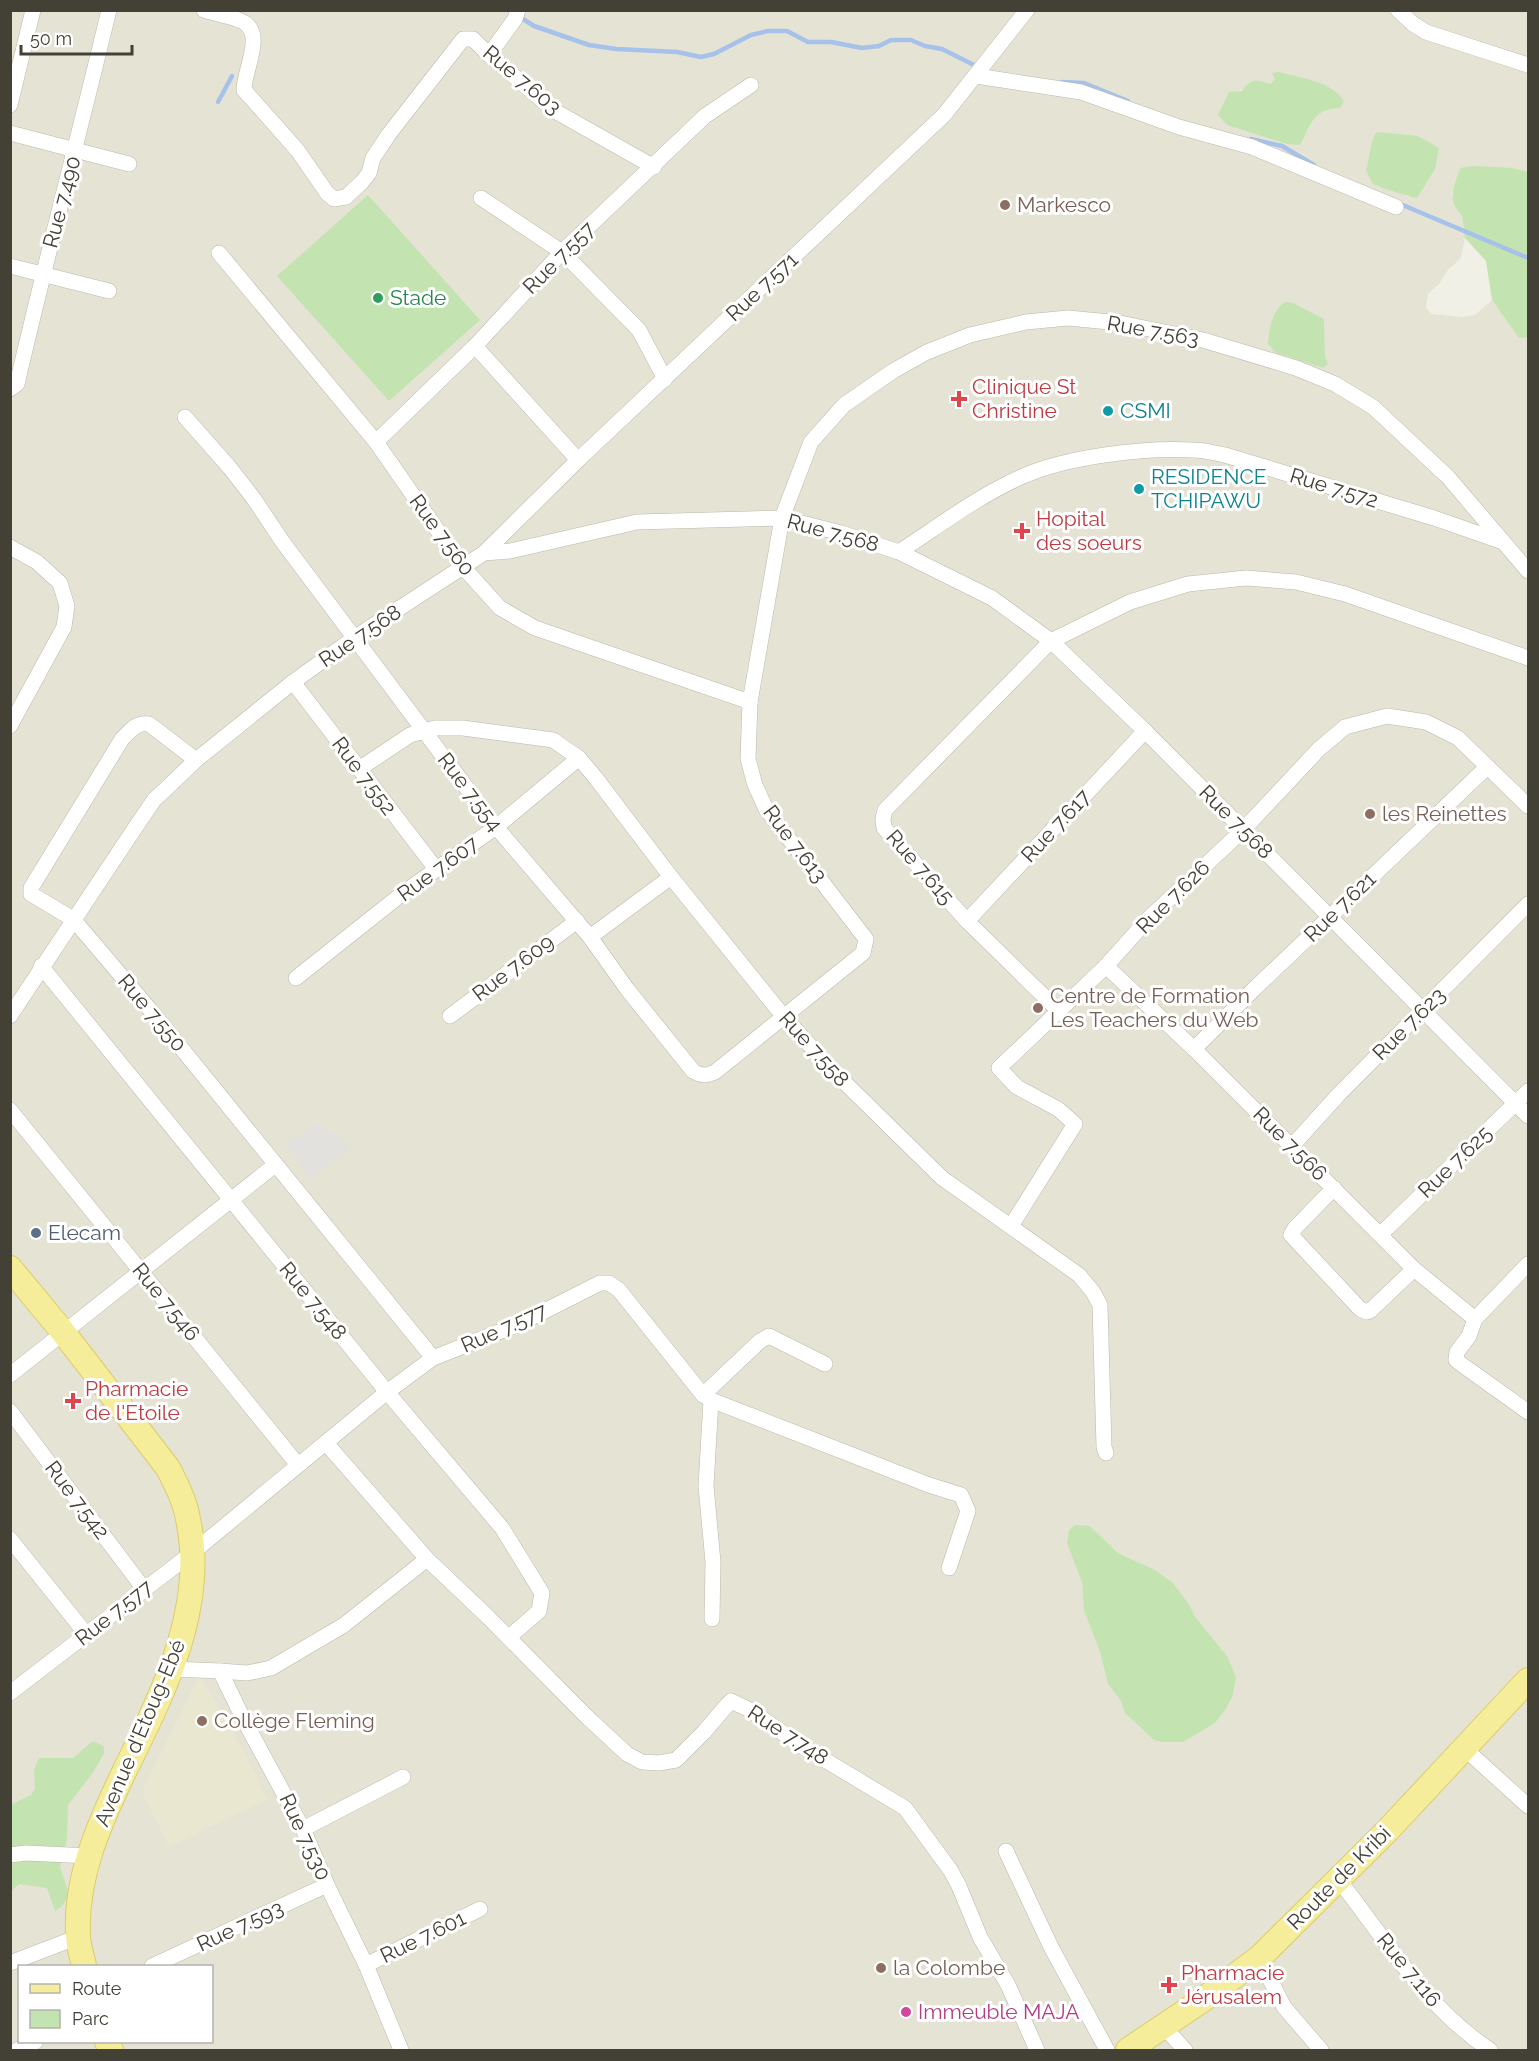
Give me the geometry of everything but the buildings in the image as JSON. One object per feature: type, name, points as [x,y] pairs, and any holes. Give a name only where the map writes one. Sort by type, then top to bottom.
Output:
[{"type":"main road","name":"Avenue d'Etoug-Ebé","points":[[10,1268],[63,1332],[168,1468],[180,1490],[188,1519],[192,1553],[191,1581],[184,1632],[173,1669],[111,1799],[90,1856],[79,1903],[78,1937],[84,1965]]},
{"type":"main road","name":"Route de Kribi","points":[[1128,2050],[1164,2027],[1259,1958],[1465,1749],[1528,1680]]},
{"type":"street","points":[[10,105],[33,10]]},
{"type":"street","name":"Rue 7.490","points":[[10,389],[16,384],[76,150],[108,10]]},
{"type":"street","name":"Rue 7.603","points":[[204,10],[244,22],[254,32],[255,39],[244,80],[244,90],[298,151],[327,193],[334,199],[346,197],[362,182],[369,173],[373,158],[389,134],[463,39],[474,39],[489,55],[555,111],[654,167]]},
{"type":"street","points":[[489,55],[515,19],[518,10]]},
{"type":"street","name":"Rue 7.571","points":[[484,553],[579,460],[944,115],[1027,10]]},
{"type":"street","points":[[1398,10],[1426,32],[1528,65]]},
{"type":"street","points":[[976,76],[1081,92],[1179,127],[1252,147],[1396,207]]},
{"type":"street","name":"Rue 7.557","points":[[376,442],[476,346],[562,252],[654,167],[705,116],[751,85]]},
{"type":"street","points":[[10,133],[129,164]]},
{"type":"street","points":[[481,198],[562,252],[639,330],[665,379]]},
{"type":"street","name":"Rue 7.560","points":[[219,253],[376,442],[463,567],[500,608],[535,628],[750,702]]},
{"type":"street","points":[[10,266],[109,291]]},
{"type":"street","name":"Rue 7.563","points":[[782,518],[811,442],[844,405],[927,352],[970,335],[1026,322],[1068,318],[1120,323],[1203,340],[1296,368],[1335,384],[1372,407],[1440,469],[1528,569]]},
{"type":"street","points":[[476,346],[579,460]]},
{"type":"street","name":"Rue 7.554","points":[[185,417],[254,499],[282,541],[496,827],[590,937],[635,999],[693,1071],[700,1076],[715,1072],[784,1017]]},
{"type":"street","name":"Rue 7.572","points":[[899,552],[975,502],[1022,477],[1083,458],[1169,449],[1196,450],[1225,455],[1434,518],[1502,542]]},
{"type":"street","name":"Rue 7.568","points":[[10,1016],[41,966],[154,800],[196,760],[293,682],[354,638],[484,553],[521,549],[637,522],[782,518],[841,533],[899,552],[992,598],[1051,641],[1244,829],[1329,918],[1528,1116]]},
{"type":"street","name":"Rue 7.613","points":[[782,518],[750,702],[748,759],[755,785],[766,809],[866,939],[863,953],[784,1017]]},
{"type":"street","points":[[10,547],[37,562],[60,583],[67,606],[64,627],[10,726]]},
{"type":"street","points":[[1051,641],[1130,602],[1188,584],[1246,578],[1296,582],[1345,594],[1528,658]]},
{"type":"street","name":"Rue 7.615","points":[[1051,641],[885,810],[883,819],[884,828],[967,921],[1058,1010]]},
{"type":"street","name":"Rue 7.552","points":[[293,682],[436,869]]},
{"type":"street","name":"Rue 7.626","points":[[1011,1226],[1075,1124],[1058,1109],[1017,1087],[999,1068],[1106,966],[1148,919],[1244,829],[1319,749],[1345,727],[1387,716],[1426,722],[1458,738],[1528,806]]},
{"type":"street","name":"Rue 7.550","points":[[196,760],[149,724],[136,725],[122,739],[31,888],[31,894],[73,919],[152,1012],[433,1358]]},
{"type":"street","name":"Rue 7.558","points":[[424,730],[463,728],[553,740],[579,758],[671,878],[784,1017],[834,1072],[942,1178],[1079,1275],[1100,1305],[1106,1454]]},
{"type":"street","points":[[359,769],[410,735],[424,730]]},
{"type":"street","name":"Rue 7.617","points":[[967,921],[1144,731]]},
{"type":"street","name":"Rue 7.607","points":[[296,978],[403,893],[496,827],[579,758]]},
{"type":"street","name":"Rue 7.621","points":[[1194,1049],[1487,767]]},
{"type":"street","points":[[590,937],[671,878]]},
{"type":"street","name":"Rue 7.623","points":[[1292,1146],[1340,1093],[1528,904]]},
{"type":"street","name":"Rue 7.609","points":[[450,1016],[577,921]]},
{"type":"street","name":"Rue 7.548","points":[[41,966],[387,1392],[502,1528],[542,1593],[539,1611],[509,1637]]},
{"type":"street","name":"Rue 7.566","points":[[1106,966],[1194,1049],[1382,1234],[1414,1269],[1475,1319]]},
{"type":"street","name":"Rue 7.625","points":[[1382,1234],[1528,1091]]},
{"type":"street","name":"Rue 7.546","points":[[10,1110],[298,1466]]},
{"type":"street","points":[[10,1375],[276,1166]]},
{"type":"street","points":[[1334,1188],[1291,1235],[1360,1309],[1367,1312],[1371,1310],[1414,1269]]},
{"type":"street","points":[[1528,1264],[1475,1319],[1469,1336],[1456,1352],[1456,1360],[1528,1412]]},
{"type":"street","name":"Rue 7.577","points":[[16,1689],[192,1553],[387,1392],[433,1358],[519,1324],[600,1283],[609,1283],[619,1290],[707,1397],[961,1495],[968,1511],[949,1568]]},
{"type":"street","points":[[712,1619],[712,1562],[706,1486],[707,1397],[760,1341],[769,1335],[825,1364]]},
{"type":"street","name":"Rue 7.542","points":[[10,1411],[144,1589]]},
{"type":"street","name":"Rue 7.748","points":[[326,1443],[427,1559],[627,1754],[642,1762],[659,1763],[676,1760],[730,1701],[750,1710],[800,1745],[904,1808],[951,1871],[980,1937],[1008,1985],[1037,2050]]},
{"type":"street","points":[[10,1539],[87,1635]]},
{"type":"street","points":[[173,1669],[247,1673],[271,1668],[344,1625],[427,1559]]},
{"type":"street","name":"Rue 7.530","points":[[220,1671],[244,1722],[303,1829],[366,1965],[401,2050]]},
{"type":"street","points":[[10,1673],[16,1689]]},
{"type":"street","points":[[1465,1749],[1528,1806]]},
{"type":"street","points":[[303,1829],[403,1777]]},
{"type":"street","points":[[1006,1851],[1051,1947],[1107,2050]]},
{"type":"street","points":[[10,1855],[26,1853],[90,1856]]},
{"type":"street","name":"Rue 7.116","points":[[1338,1879],[1424,1993],[1459,2028],[1490,2050]]},
{"type":"street","name":"Rue 7.593","points":[[154,1965],[327,1885]]},
{"type":"street","name":"Rue 7.601","points":[[366,1965],[480,1909]]},
{"type":"street","points":[[10,1963],[78,1937]]},
{"type":"street","points":[[1259,1958],[1284,2007],[1321,2050]]},
{"type":"street","points":[[1164,2027],[1185,2050]]},
{"type":"street","points":[[17,2050],[32,2043]]},
{"type":"shaded area","points":[[11,11],[1528,11],[1528,172],[1513,168],[1460,169],[1452,193],[1455,208],[1462,216],[1465,238],[1461,258],[1428,294],[1426,307],[1431,314],[1463,317],[1475,315],[1492,300],[1519,337],[1528,337],[1528,2050],[11,2050]],"holes":[[[1275,79],[1340,108],[1327,108],[1316,115],[1300,144],[1229,93],[1270,84]],[[1371,157],[1410,198],[1390,188],[1377,186],[1366,170]],[[1293,303],[1324,319],[1325,357]],[[1090,1526],[1118,1553],[1153,1569],[1189,1603],[1194,1617],[1227,1656],[1233,1695],[1215,1723],[1125,1713],[1121,1701],[1108,1684],[1100,1652],[1084,1611],[1082,1582]]]},
{"type":"shaded area","points":[[320,1122],[331,1135],[335,1132],[350,1150],[311,1179],[286,1144]]},
{"type":"shaded area","name":"Collège Fleming","points":[[200,1675],[252,1767],[267,1800],[169,1846],[143,1795],[145,1785]]},
{"type":"green space","points":[[1279,72],[1324,85],[1332,89],[1344,102],[1340,108],[1319,114],[1300,145],[1287,144],[1227,125],[1218,115],[1229,92],[1242,91],[1254,81],[1270,84],[1275,79],[1272,73]]},
{"type":"green space","points":[[1377,132],[1418,136],[1439,148],[1435,169],[1417,198],[1373,184],[1366,170],[1373,139]]},
{"type":"green space","points":[[1473,166],[1513,168],[1528,172],[1528,337],[1519,338],[1492,300],[1486,261],[1465,238],[1462,216],[1454,205],[1453,194],[1460,168]]},
{"type":"green space","name":"Stade","points":[[368,195],[480,320],[389,401],[277,276]]},
{"type":"green space","points":[[1285,302],[1293,303],[1324,319],[1325,357],[1328,364],[1323,368],[1276,353],[1268,344],[1274,315]]},
{"type":"green space","points":[[1075,1525],[1090,1526],[1118,1553],[1153,1569],[1172,1582],[1189,1604],[1195,1617],[1227,1656],[1236,1677],[1233,1695],[1215,1723],[1183,1742],[1162,1742],[1154,1740],[1125,1713],[1121,1701],[1108,1684],[1100,1652],[1084,1611],[1082,1582],[1067,1543],[1069,1530]]},
{"type":"green space","points":[[93,1741],[104,1746],[104,1753],[94,1771],[68,1805],[67,1839],[60,1867],[69,1894],[63,1905],[55,1911],[47,1888],[19,1884],[11,1891],[10,1805],[31,1795],[35,1789],[34,1770],[39,1758],[73,1758]]},
{"type":"waterway","points":[[509,10],[534,26],[589,45],[616,49],[677,52],[701,57],[714,54],[751,35],[768,31],[787,31],[808,42],[831,42],[862,48],[879,46],[891,40],[911,40],[925,46],[942,49],[978,67]]},
{"type":"waterway","points":[[218,102],[232,76]]},
{"type":"waterway","points":[[1062,82],[1084,83],[1128,101]]},
{"type":"waterway","points":[[1251,139],[1282,146],[1314,165]]},
{"type":"waterway","points":[[1398,203],[1528,258]]},
{"type":"place","name":"Markesco","points":[[1005,205]]},
{"type":"place","name":"Stade","points":[[378,298]]},
{"type":"place","name":"Clinique St Christine","points":[[959,399]]},
{"type":"place","name":"CSMI","points":[[1108,411]]},
{"type":"place","name":"RESIDENCE TCHIPAWU","points":[[1139,489]]},
{"type":"place","name":"Hopital des soeurs","points":[[1022,531]]},
{"type":"place","name":"les Reinettes","points":[[1370,814]]},
{"type":"place","name":"Centre de Formation Les Teachers du Web","points":[[1038,1008]]},
{"type":"place","name":"Elecam","points":[[36,1233]]},
{"type":"place","name":"Pharmacie de l'Etoile","points":[[73,1401]]},
{"type":"place","name":"Collège Fleming","points":[[202,1721]]},
{"type":"place","name":"la Colombe","points":[[881,1968]]},
{"type":"place","name":"Pharmacie Jérusalem","points":[[1169,1985]]},
{"type":"place","name":"Immeuble MAJA","points":[[906,2012]]}]
